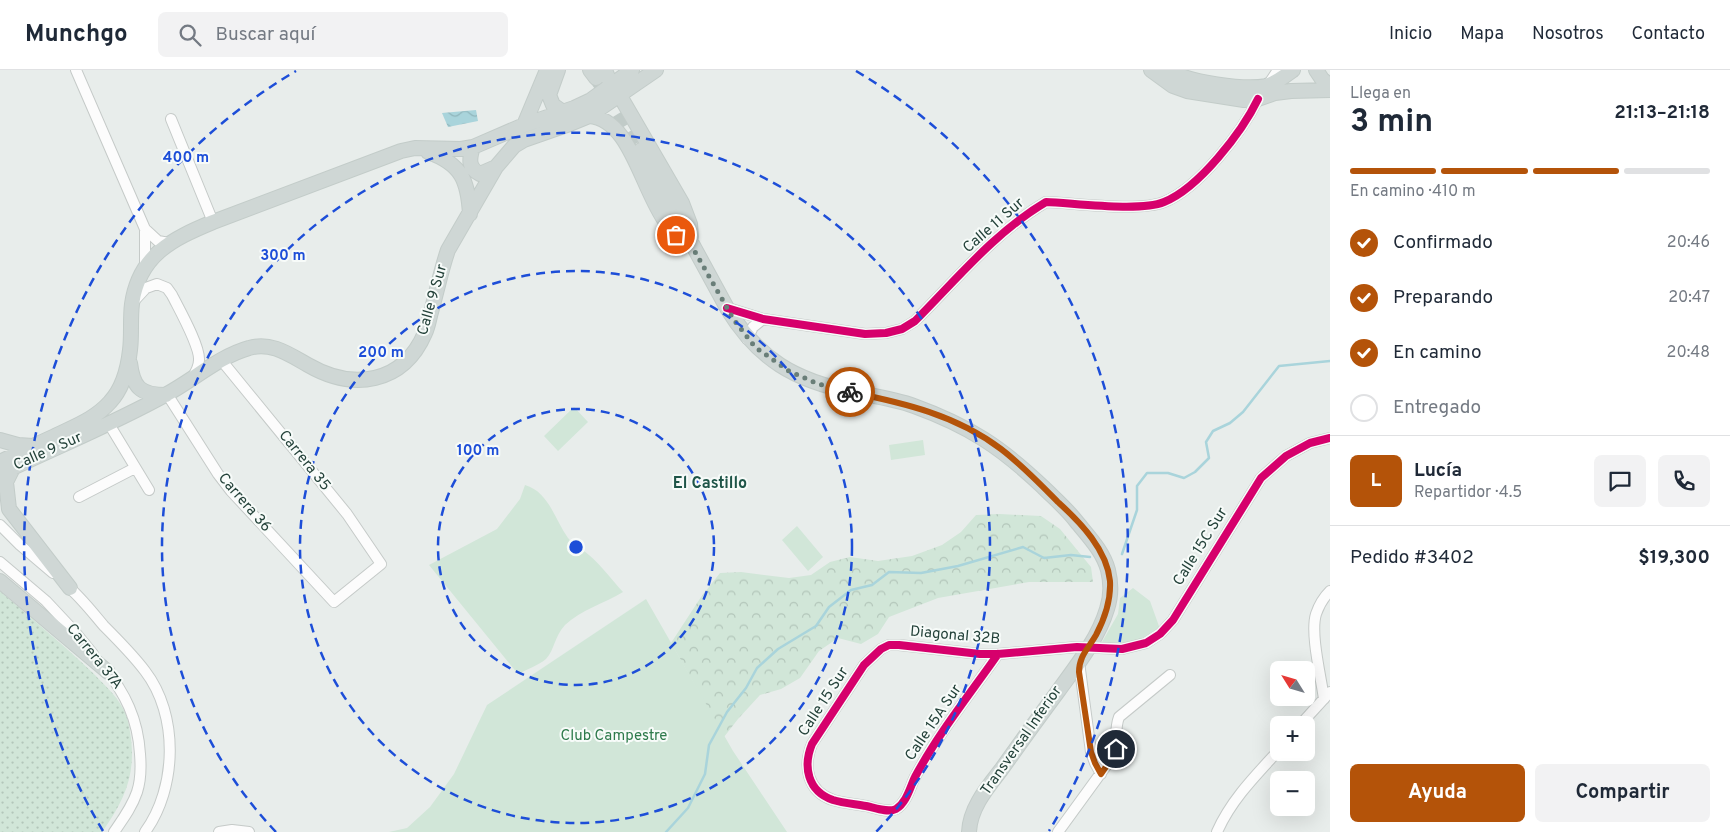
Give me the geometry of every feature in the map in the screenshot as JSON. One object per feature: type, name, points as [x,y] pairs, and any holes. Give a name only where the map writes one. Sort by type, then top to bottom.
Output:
[{"type":"main road","points":[[524,125],[547,70]]},
{"type":"main road","points":[[558,70],[549,95],[553,105],[563,112]]},
{"type":"main road","name":"Calle 9 Sur","points":[[0,474],[110,424],[250,347],[275,348],[322,372],[344,379],[357,381],[376,378],[393,371],[412,355],[426,332],[448,250],[496,167],[514,146],[524,140],[590,116],[616,91],[632,70]]},
{"type":"main road","name":"Calle 9 Sur","points":[[0,462],[88,420],[110,403],[120,387],[129,360],[132,303],[136,287],[153,256],[182,235],[401,151],[415,148],[448,149],[473,147],[524,125],[616,91],[656,70]]},
{"type":"main road","points":[[1150,70],[1173,86],[1187,91],[1244,100],[1258,99],[1292,91],[1330,90]]},
{"type":"main road","points":[[1170,70],[1184,78],[1250,88],[1278,81],[1294,70]]},
{"type":"main road","points":[[1316,70],[1322,80],[1330,86]]},
{"type":"main road","points":[[590,116],[605,119],[618,131],[666,223],[676,235],[690,243],[690,224],[682,203],[616,91],[597,73]]},
{"type":"main road","points":[[473,147],[469,161],[475,171],[480,174],[496,167]]},
{"type":"main road","points":[[415,148],[444,159],[463,176],[467,185],[470,214]]},
{"type":"main road","name":"Transversal Inferior","points":[[641,150],[690,243],[727,308],[748,339],[771,359],[804,378],[834,388],[906,404],[945,418],[984,438],[1018,463],[1070,513],[1097,546],[1104,559],[1109,575],[1110,595],[1107,609],[1092,641],[1079,662],[989,786],[970,820],[969,832]]},
{"type":"main road","points":[[129,360],[132,376],[141,390],[154,395],[167,394]]},
{"type":"main road","points":[[0,440],[18,445],[34,446]]},
{"type":"main road","points":[[13,468],[6,482],[4,507],[70,588]]},
{"type":"main road","points":[[0,581],[108,672]]},
{"type":"street","points":[[76,70],[145,229],[146,267]]},
{"type":"street","points":[[1268,85],[1278,70]]},
{"type":"street","name":"Calle 11 Sur","points":[[727,308],[763,319],[865,334],[886,333],[902,329],[914,321],[1004,231],[1032,209],[1046,202],[1140,207],[1164,202],[1182,191],[1200,176],[1236,137],[1258,99]]},
{"type":"street","points":[[171,119],[213,222]]},
{"type":"street","points":[[145,229],[158,241],[169,243]]},
{"type":"street","points":[[132,303],[146,288],[157,284],[166,288],[172,295],[198,349],[200,359],[197,370],[190,381]]},
{"type":"street","points":[[748,339],[753,327],[763,319]]},
{"type":"street","name":"Carrera 35","points":[[222,361],[347,514],[381,564],[334,602]]},
{"type":"street","name":"Carrera 36","points":[[167,394],[227,486],[334,602]]},
{"type":"street","points":[[110,424],[149,490]]},
{"type":"street","name":"Calle 15C Sur","points":[[1092,641],[1103,648],[1122,650],[1146,643],[1160,634],[1172,620],[1261,478],[1286,456],[1310,444],[1330,438]]},
{"type":"street","points":[[79,497],[136,468]]},
{"type":"street","name":"Carrera 37A","points":[[0,524],[70,588],[146,671],[161,702],[168,728],[169,766],[163,796],[157,813],[145,832]]},
{"type":"street","name":"Carrera 37A","points":[[0,562],[46,601],[75,632],[122,690],[131,709],[140,741],[141,766],[137,791],[127,814],[114,832]]},
{"type":"street","points":[[1308,716],[1327,695],[1314,629],[1316,614],[1323,598],[1330,591]]},
{"type":"street","name":"Diagonal 32B","points":[[880,649],[890,645],[898,645],[980,654],[998,654],[1064,648],[1092,641]]},
{"type":"street","name":"Calle 15 Sur","points":[[880,649],[864,665],[812,744],[808,755],[808,777],[815,787],[832,800],[887,810],[897,808]]},
{"type":"street","name":"Calle 15A Sur","points":[[897,808],[905,800],[919,770],[998,654]]},
{"type":"street","points":[[1079,662],[1091,752],[1101,774]]},
{"type":"street","points":[[1058,832],[1114,755],[1116,749],[1115,732],[1119,717],[1170,675]]},
{"type":"street","points":[[1068,677],[1081,688]]},
{"type":"street","points":[[1217,832],[1231,806],[1270,760]]},
{"type":"street","points":[[219,832],[232,830],[249,832]]},
{"type":"green space","points":[[574,407],[588,422],[558,451],[544,436]]},
{"type":"green space","points":[[923,440],[925,455],[891,460],[889,445]]},
{"type":"green space","points":[[525,485],[546,500],[568,538],[594,559],[623,592],[571,620],[561,629],[546,659],[518,674],[429,565],[497,529],[520,499]]},
{"type":"green space","points":[[976,515],[1041,516],[1060,529],[1091,567],[1093,582],[1029,582],[938,598],[889,617],[878,634],[861,644],[838,638],[819,651],[800,678],[781,689],[760,695],[724,737],[671,643],[701,597],[720,573],[741,572],[789,578],[811,575],[830,562],[850,557],[878,561],[912,556],[942,545],[961,532]]},
{"type":"green space","points":[[797,526],[823,557],[808,571],[782,540]]},
{"type":"green space","points":[[1133,588],[1150,601],[1160,629],[1143,641],[1119,644],[1102,642],[1118,614],[1120,598]]},
{"type":"green space","points":[[0,591],[110,690],[117,698],[128,719],[132,747],[130,773],[123,797],[102,832],[0,832]]},
{"type":"green space","name":"Club Campestre","points":[[646,599],[733,751],[787,832],[389,832],[407,828],[430,807],[454,774],[487,705]]},
{"type":"water","points":[[476,110],[478,121],[448,127],[442,113]]},
{"type":"waterway","points":[[1122,554],[1137,510],[1137,486],[1147,473],[1168,473],[1184,478],[1195,472],[1209,458],[1206,442],[1213,431],[1230,423],[1243,412],[1279,366],[1330,361]]},
{"type":"waterway","points":[[666,832],[688,808],[705,774],[709,745],[727,712],[746,688],[757,668],[778,649],[816,626],[829,607],[851,590],[872,585],[889,572],[921,573],[958,566],[1023,547],[1044,558],[1071,555],[1090,557]]},
{"type":"tunnel","points":[[596,78],[641,150]]},
{"type":"cycle path","points":[[727,308],[763,319],[865,334],[886,333],[902,329],[915,321],[961,273],[1010,227],[1046,202],[1124,207],[1153,205],[1177,195],[1191,185],[1218,158],[1241,127],[1258,99]]},
{"type":"cycle path","points":[[998,654],[934,745],[900,806],[893,810],[885,810],[845,803],[833,800],[817,791],[809,777],[808,769],[809,752],[812,744],[864,665],[881,649],[889,645],[899,645],[980,654],[998,654],[1077,647],[1122,649],[1146,643],[1160,634],[1173,620],[1261,478],[1286,456],[1310,443],[1330,438]]},
{"type":"way so far","points":[[676,235],[690,243],[734,320],[755,347],[789,371],[818,384],[850,392]]},
{"type":"district","name":"El Castillo","points":[[710,484]]},
{"type":"route","points":[[850,392],[913,406],[945,418],[984,438],[1026,470],[1070,513],[1097,546],[1108,569],[1110,595],[1107,609],[1096,635],[1079,662],[1079,672],[1091,752],[1101,774],[1116,749]]}]
